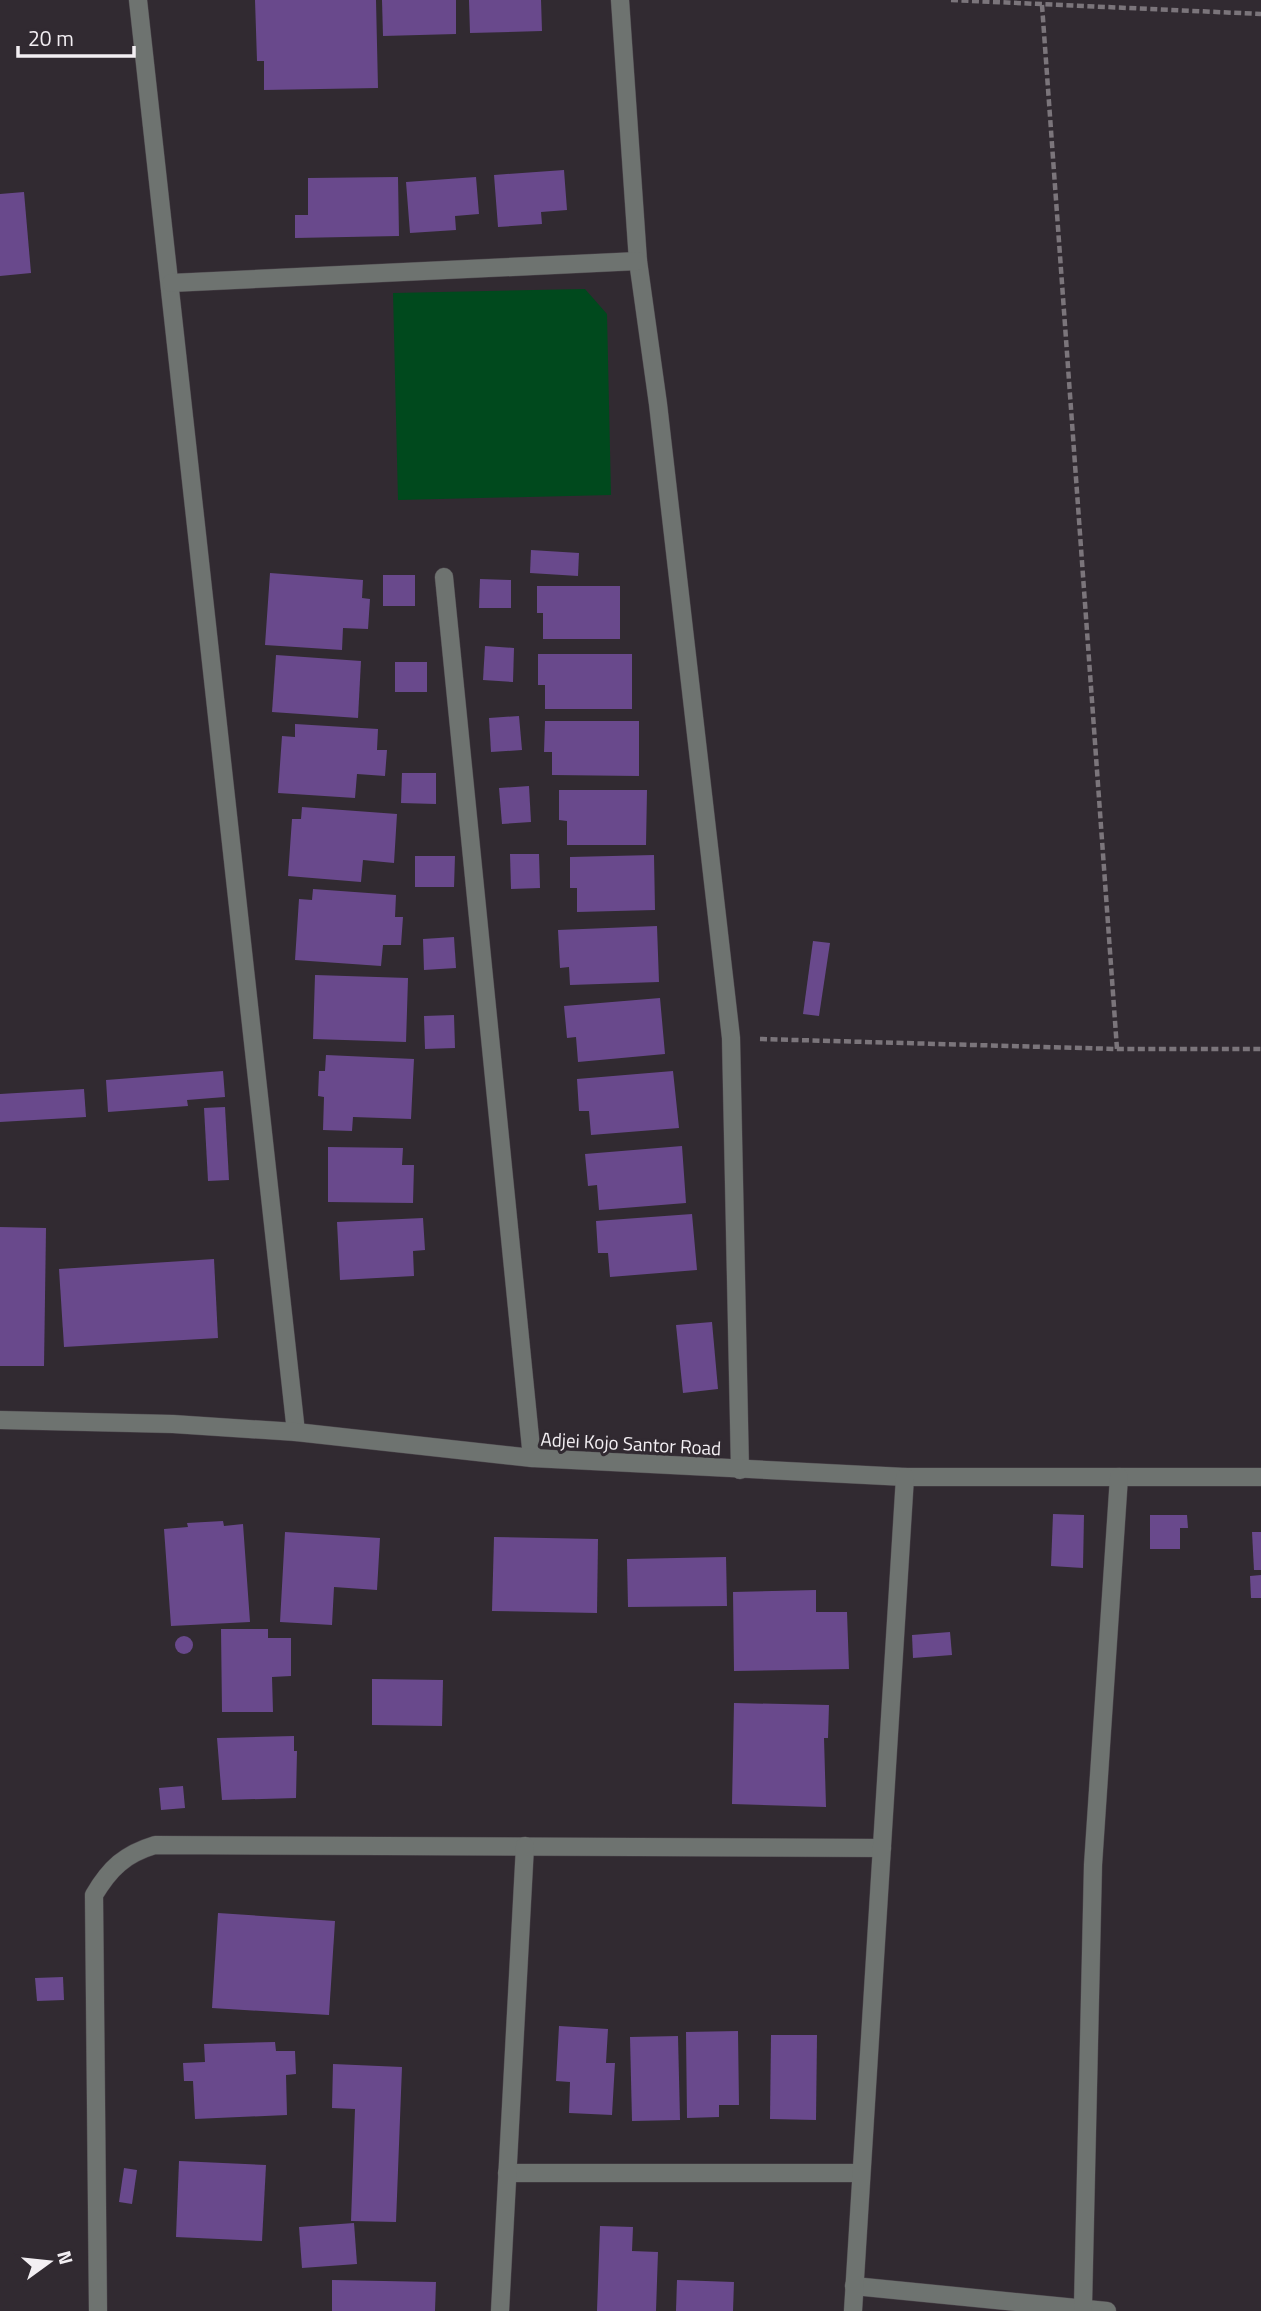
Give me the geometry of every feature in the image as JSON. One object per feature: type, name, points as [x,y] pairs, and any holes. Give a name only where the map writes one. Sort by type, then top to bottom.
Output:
[{"type":"street","points":[[138,0],[172,283],[296,1432]]},
{"type":"street","points":[[620,0],[638,261],[659,404],[731,1038],[740,1470]]},
{"type":"street","points":[[172,283],[638,261]]},
{"type":"street","points":[[444,577],[532,1458]]},
{"type":"street","name":"Adjei Kojo Santor Road","points":[[0,1420],[161,1423],[296,1432],[532,1458],[905,1478],[1261,1477]]},
{"type":"street","points":[[1083,2306],[1093,1865],[1119,1477]]},
{"type":"street","points":[[853,2311],[905,1478]]},
{"type":"street","points":[[98,2311],[94,1895],[107,1872],[131,1853],[155,1844],[882,1848]]},
{"type":"street","points":[[500,2311],[525,1846]]},
{"type":"street","points":[[508,2173],[861,2173]]},
{"type":"street","points":[[854,2286],[1083,2306],[1107,2311]]},
{"type":"path","points":[[951,0],[1261,14]]},
{"type":"path","points":[[1042,5],[1117,1049]]},
{"type":"path","points":[[731,1038],[1117,1049],[1261,1049]]},
{"type":"green space","points":[[585,289],[607,314],[611,495],[398,500],[393,293]]},
{"type":"building","points":[[255,0],[376,0],[378,88],[264,90],[264,61],[257,61]]},
{"type":"building","points":[[382,0],[456,0],[456,34],[383,36]]},
{"type":"building","points":[[469,0],[541,0],[542,31],[470,33]]},
{"type":"building","points":[[564,170],[567,210],[541,212],[542,224],[498,227],[494,175]]},
{"type":"building","points":[[398,177],[399,236],[295,238],[295,215],[308,215],[308,178]]},
{"type":"building","points":[[476,177],[479,214],[455,216],[456,230],[410,233],[406,182]]},
{"type":"building","points":[[24,192],[31,273],[0,276],[0,194]]},
{"type":"building","points":[[531,550],[579,553],[578,576],[530,573]]},
{"type":"building","points":[[270,573],[363,580],[362,598],[370,599],[368,629],[343,628],[342,650],[265,645]]},
{"type":"building","points":[[383,575],[415,575],[415,606],[383,606]]},
{"type":"building","points":[[480,579],[511,580],[511,608],[479,608]]},
{"type":"building","points":[[537,586],[620,586],[620,639],[543,639],[543,613],[537,613]]},
{"type":"building","points":[[485,646],[514,648],[513,682],[483,680]]},
{"type":"building","points":[[538,654],[632,654],[632,709],[545,709],[545,685],[538,685]]},
{"type":"building","points":[[276,655],[361,661],[358,718],[272,712]]},
{"type":"building","points":[[395,662],[427,662],[427,692],[395,692]]},
{"type":"building","points":[[519,716],[522,750],[491,752],[489,718]]},
{"type":"building","points":[[545,721],[639,721],[639,776],[552,775],[552,752],[544,752]]},
{"type":"building","points":[[295,724],[378,729],[377,750],[387,750],[385,776],[357,774],[355,798],[278,793],[282,736],[295,737]]},
{"type":"building","points":[[402,773],[436,773],[436,804],[401,803]]},
{"type":"building","points":[[529,786],[531,822],[502,824],[499,788]]},
{"type":"building","points":[[559,790],[647,790],[646,845],[567,845],[567,821],[559,820]]},
{"type":"building","points":[[302,807],[397,814],[394,863],[363,860],[361,882],[288,876],[292,819],[301,819]]},
{"type":"building","points":[[510,854],[539,854],[540,888],[511,889]]},
{"type":"building","points":[[654,855],[655,910],[577,912],[577,888],[570,888],[570,857]]},
{"type":"building","points":[[415,856],[455,856],[454,887],[415,887]]},
{"type":"building","points":[[313,889],[396,895],[395,917],[403,917],[401,945],[383,945],[381,966],[295,960],[299,899],[312,900]]},
{"type":"building","points":[[657,926],[659,982],[570,985],[569,967],[560,968],[558,930]]},
{"type":"building","points":[[454,937],[456,968],[424,970],[423,939]]},
{"type":"building","points":[[813,941],[830,943],[819,1016],[803,1014]]},
{"type":"building","points":[[315,975],[408,978],[406,1042],[313,1039]]},
{"type":"building","points":[[660,998],[665,1054],[578,1062],[576,1037],[567,1038],[564,1006]]},
{"type":"building","points":[[454,1015],[455,1048],[425,1049],[424,1016]]},
{"type":"building","points":[[326,1055],[414,1059],[411,1119],[353,1117],[352,1131],[323,1130],[324,1097],[318,1096],[319,1071],[325,1071]]},
{"type":"building","points":[[223,1071],[225,1097],[187,1100],[188,1106],[108,1112],[106,1080]]},
{"type":"building","points":[[673,1071],[679,1128],[591,1135],[589,1111],[579,1111],[577,1079]]},
{"type":"building","points":[[84,1089],[86,1117],[0,1122],[0,1094]]},
{"type":"building","points":[[225,1107],[229,1180],[208,1181],[204,1108]]},
{"type":"building","points":[[682,1146],[686,1203],[599,1210],[597,1185],[588,1186],[585,1154]]},
{"type":"building","points":[[328,1147],[403,1148],[402,1165],[414,1165],[413,1203],[328,1202]]},
{"type":"building","points":[[692,1214],[697,1270],[610,1277],[608,1253],[598,1253],[596,1221]]},
{"type":"building","points":[[423,1218],[425,1250],[413,1251],[414,1276],[340,1280],[337,1222]]},
{"type":"building","points":[[0,1227],[46,1228],[44,1366],[0,1366]]},
{"type":"building","points":[[214,1259],[218,1338],[64,1347],[59,1269]]},
{"type":"building","points":[[712,1322],[718,1389],[683,1393],[676,1325]]},
{"type":"building","points":[[1053,1514],[1084,1515],[1083,1568],[1051,1566]]},
{"type":"building","points":[[1150,1515],[1187,1515],[1188,1528],[1180,1528],[1180,1549],[1150,1549]]},
{"type":"building","points":[[223,1521],[224,1526],[243,1524],[250,1622],[171,1626],[164,1529],[188,1527],[187,1523]]},
{"type":"building","points":[[285,1532],[380,1538],[377,1590],[334,1587],[332,1625],[280,1622]]},
{"type":"building","points":[[1252,1532],[1261,1532],[1261,1570],[1254,1570]]},
{"type":"building","points":[[494,1537],[598,1539],[597,1613],[492,1611]]},
{"type":"building","points":[[726,1557],[727,1606],[628,1607],[627,1559]]},
{"type":"building","points":[[1261,1575],[1261,1598],[1251,1598],[1250,1576]]},
{"type":"building","points":[[816,1590],[816,1612],[847,1612],[849,1669],[734,1671],[733,1592]]},
{"type":"building","points":[[221,1629],[268,1629],[268,1638],[291,1638],[291,1676],[272,1677],[273,1712],[222,1712]]},
{"type":"building","points":[[950,1632],[952,1655],[913,1658],[912,1635]]},
{"type":"building","points":[[180,1636],[188,1636],[193,1645],[191,1652],[180,1654],[175,1649],[175,1641]]},
{"type":"building","points":[[372,1679],[443,1680],[442,1726],[372,1725]]},
{"type":"building","points":[[734,1703],[829,1705],[828,1738],[824,1738],[826,1807],[732,1804]]},
{"type":"building","points":[[294,1736],[294,1751],[297,1751],[296,1798],[222,1800],[217,1738]]},
{"type":"building","points":[[183,1786],[185,1808],[161,1810],[159,1788]]},
{"type":"building","points":[[218,1913],[335,1921],[329,2015],[212,2008]]},
{"type":"building","points":[[63,1977],[64,2000],[37,2001],[35,1978]]},
{"type":"building","points":[[559,2026],[608,2029],[606,2063],[615,2063],[612,2115],[569,2113],[570,2082],[556,2081]]},
{"type":"building","points":[[738,2031],[739,2105],[719,2105],[719,2117],[687,2118],[686,2032]]},
{"type":"building","points":[[771,2035],[817,2035],[816,2120],[770,2119]]},
{"type":"building","points":[[678,2036],[680,2120],[632,2121],[630,2037]]},
{"type":"building","points":[[275,2042],[276,2051],[295,2051],[296,2074],[286,2075],[287,2115],[195,2119],[193,2081],[184,2081],[183,2063],[205,2062],[204,2044]]},
{"type":"building","points":[[333,2064],[402,2067],[396,2222],[351,2221],[355,2109],[332,2108]]},
{"type":"building","points":[[179,2161],[266,2165],[262,2241],[176,2237]]},
{"type":"building","points":[[124,2168],[137,2170],[132,2204],[119,2202]]},
{"type":"building","points":[[354,2223],[357,2264],[302,2268],[299,2227]]},
{"type":"building","points":[[600,2226],[633,2227],[632,2251],[658,2252],[656,2311],[597,2311]]},
{"type":"building","points":[[332,2280],[436,2282],[435,2311],[332,2311]]},
{"type":"building","points":[[677,2280],[734,2282],[733,2311],[676,2311]]}]
